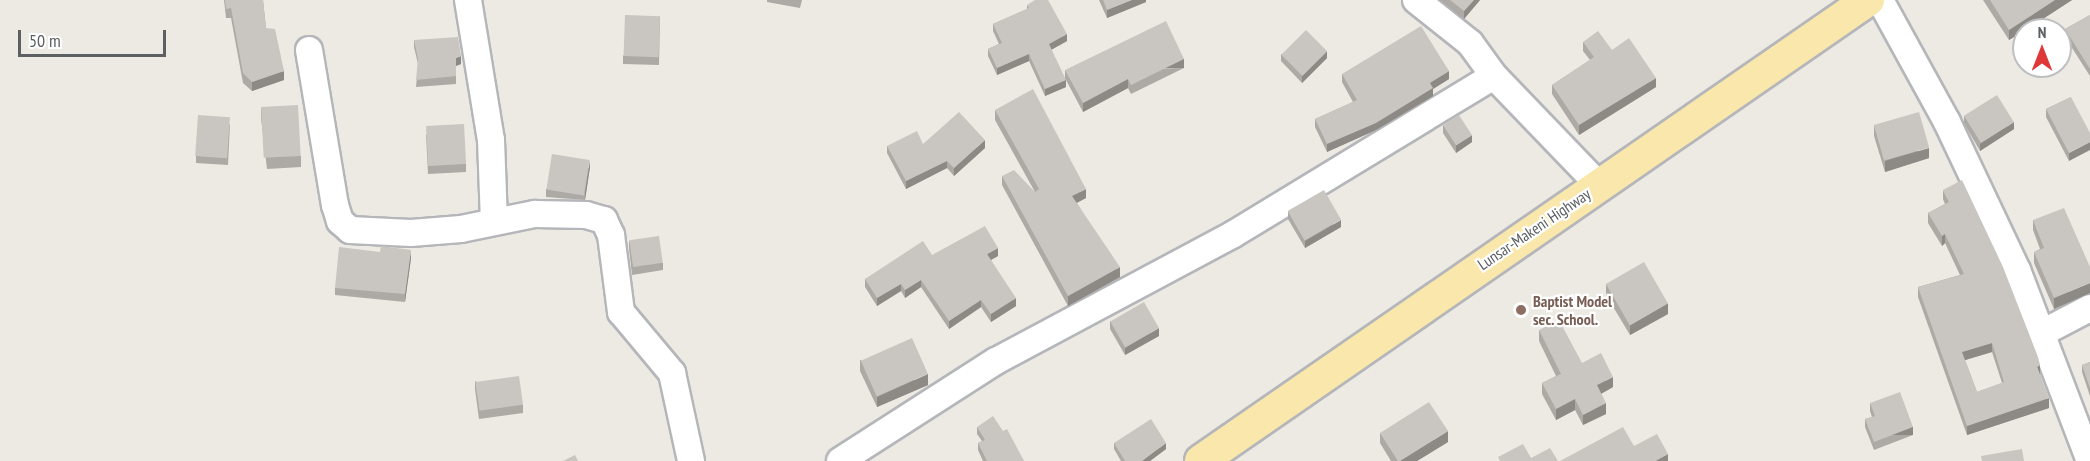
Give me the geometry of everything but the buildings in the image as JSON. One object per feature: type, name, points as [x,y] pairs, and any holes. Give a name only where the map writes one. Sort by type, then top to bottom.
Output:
[{"type":"main road","name":"Lunsar-Makeni Highway","points":[[1201,461],[1868,0]]},
{"type":"street","points":[[468,0],[491,140],[494,220]]},
{"type":"street","points":[[1416,0],[1450,24],[1494,76],[1599,185]]},
{"type":"street","points":[[1880,0],[1947,122],[2042,333],[2090,461]]},
{"type":"street","points":[[309,50],[335,205],[340,221],[350,231],[411,233],[536,214],[586,215],[604,220],[611,235],[621,312],[672,373],[691,461]]},
{"type":"street","points":[[840,461],[996,361],[1232,235],[1494,76]]},
{"type":"street","points":[[2042,333],[2090,308]]},
{"type":"place","name":"Baptist Model sec. School.","points":[[1521,310]]}]
